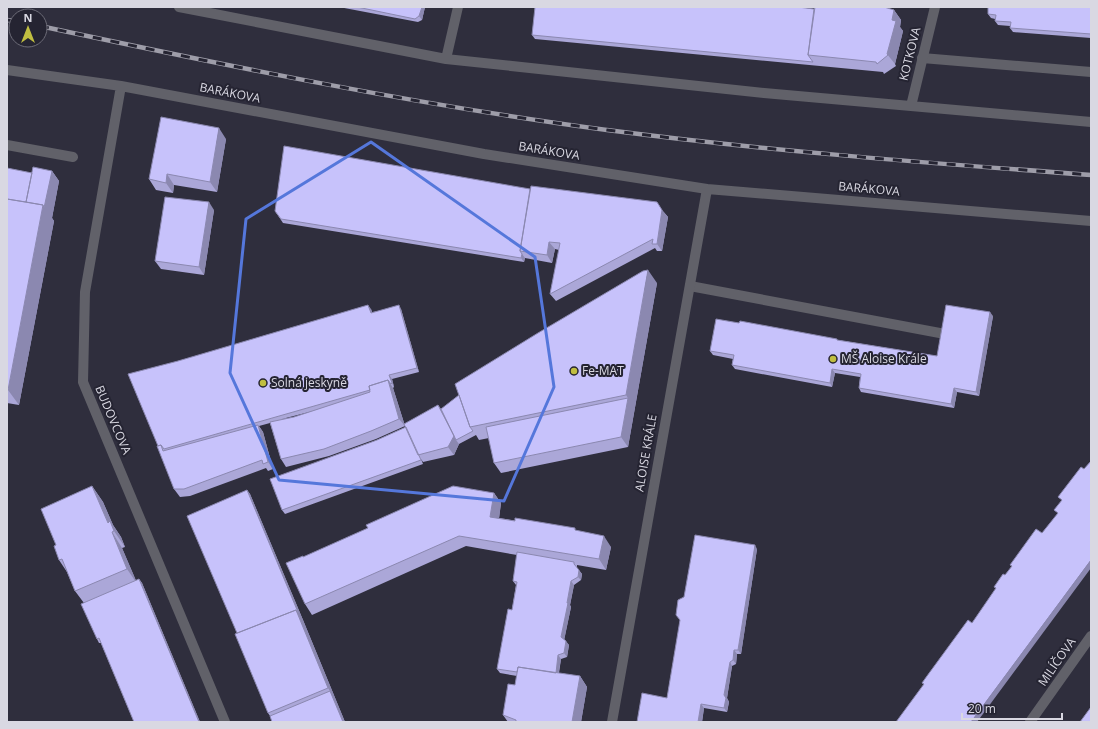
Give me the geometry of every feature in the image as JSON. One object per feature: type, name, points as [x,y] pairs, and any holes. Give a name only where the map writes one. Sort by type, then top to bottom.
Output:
[{"type":"street","points":[[179,7],[446,59],[764,93],[1091,122]]},
{"type":"street","points":[[446,59],[458,7]]},
{"type":"street","name":"KOTKOVA","points":[[910,106],[935,7]]},
{"type":"street","points":[[922,58],[1091,72]]},
{"type":"street","name":"BARÁKOVA","points":[[7,70],[121,86],[484,154],[707,189],[1091,221]]},
{"type":"street","name":"BUDOVCOVA","points":[[121,86],[85,292],[83,382],[225,722]]},
{"type":"street","points":[[7,145],[73,157]]},
{"type":"street","name":"ALOISE KRÁLE","points":[[612,722],[707,189]]},
{"type":"street","points":[[690,286],[945,334]]},
{"type":"street","name":"MILÍČOVA","points":[[1030,722],[1091,636]]},
{"type":"highlighted area","points":[[371,142],[535,257],[554,387],[504,501],[279,480],[230,373],[246,219]]},
{"type":"building","points":[[357,7],[422,7],[419,16],[415,19]]},
{"type":"building","points":[[535,7],[798,7],[814,9],[808,55],[813,62],[532,35]]},
{"type":"building","points":[[815,7],[884,7],[894,10],[892,20],[896,21],[887,54],[888,55],[877,64],[876,62],[808,55]]},
{"type":"building","points":[[988,7],[1091,7],[1091,34],[1010,28],[1011,22],[995,21],[996,15],[988,14]]},
{"type":"building","points":[[161,117],[219,128],[210,182],[167,174],[166,183],[149,179]]},
{"type":"building","points":[[284,146],[530,189],[520,251],[522,254],[521,258],[281,219],[275,211]]},
{"type":"building","points":[[33,167],[52,171],[44,208],[43,205],[26,202]]},
{"type":"building","points":[[7,168],[32,173],[26,202],[7,199]]},
{"type":"building","points":[[531,186],[657,202],[662,210],[657,244],[652,244],[653,239],[550,294],[560,243],[549,242],[547,255],[520,251]]},
{"type":"building","points":[[165,197],[209,202],[199,267],[155,261]]},
{"type":"building","points":[[7,199],[43,205],[8,390],[7,390]]},
{"type":"building","name":"Fe-MAT","points":[[648,270],[626,395],[470,427],[455,384],[538,333],[643,271]]},
{"type":"building","name":"Solná jeskyně","points":[[368,305],[371,313],[399,305],[417,368],[389,375],[391,384],[388,380],[369,386],[370,390],[164,449],[161,445],[158,446],[128,374],[178,361]]},
{"type":"building","name":"MŠ Aloise Krále","points":[[946,305],[990,312],[976,392],[954,388],[951,404],[859,388],[861,374],[832,369],[830,383],[732,365],[734,355],[710,351],[716,319],[739,323],[740,321],[837,340],[937,356]]},
{"type":"building","points":[[388,380],[399,419],[324,449],[281,459],[270,422],[294,417],[370,392],[369,386]]},
{"type":"building","points":[[459,395],[470,427],[473,431],[456,440],[441,409]]},
{"type":"building","points":[[628,398],[621,437],[494,463],[486,427]]},
{"type":"building","points":[[438,405],[454,436],[448,447],[418,455],[404,424]]},
{"type":"building","points":[[258,425],[268,462],[263,464],[262,460],[184,489],[174,489],[157,446],[161,445],[163,451]]},
{"type":"building","points":[[406,427],[421,460],[282,510],[270,479],[377,440]]},
{"type":"building","points":[[1091,461],[1091,560],[971,722],[896,722],[924,684],[922,683],[968,620],[972,623],[996,588],[994,587],[1003,574],[1005,575],[1012,566],[1010,565],[1036,529],[1042,533],[1058,513],[1054,510],[1062,500],[1058,497],[1081,467],[1084,469]]},
{"type":"building","points":[[92,486],[108,523],[110,521],[114,531],[112,532],[127,569],[75,591],[62,559],[59,560],[54,546],[56,545],[41,509]]},
{"type":"building","points":[[453,486],[494,493],[490,517],[515,521],[515,518],[575,528],[575,530],[604,536],[599,559],[459,536],[305,604],[286,563],[368,528],[366,525]]},
{"type":"building","points":[[247,490],[300,617],[296,610],[237,633],[187,516]]},
{"type":"building","points":[[695,535],[755,545],[738,650],[734,650],[733,660],[730,662],[724,695],[726,698],[724,708],[701,704],[698,722],[637,722],[642,693],[667,698],[680,620],[676,615],[678,600],[684,597]]},
{"type":"building","points":[[517,552],[574,562],[579,570],[578,577],[571,581],[561,637],[566,641],[564,653],[558,655],[556,673],[518,667],[517,672],[497,669],[508,609],[512,610],[517,582],[513,581]]},
{"type":"building","points":[[139,579],[199,722],[134,722],[99,638],[97,639],[81,604]]},
{"type":"building","points":[[296,610],[328,688],[268,713],[235,634]]},
{"type":"building","points":[[518,667],[580,676],[572,722],[516,722],[516,720],[503,715],[508,684],[515,685]]},
{"type":"building","points":[[330,691],[343,722],[272,722],[270,716]]},
{"type":"building","points":[[1091,707],[1091,722],[1080,722]]},
{"type":"railway","points":[[48,28],[323,84],[536,120],[607,130],[788,150],[1091,175]]},
{"type":"place","name":"MŠ Aloise Krále","points":[[833,359]]},
{"type":"place","name":"Fe-MAT","points":[[574,371]]},
{"type":"place","name":"Solná jeskyně","points":[[263,383]]}]
